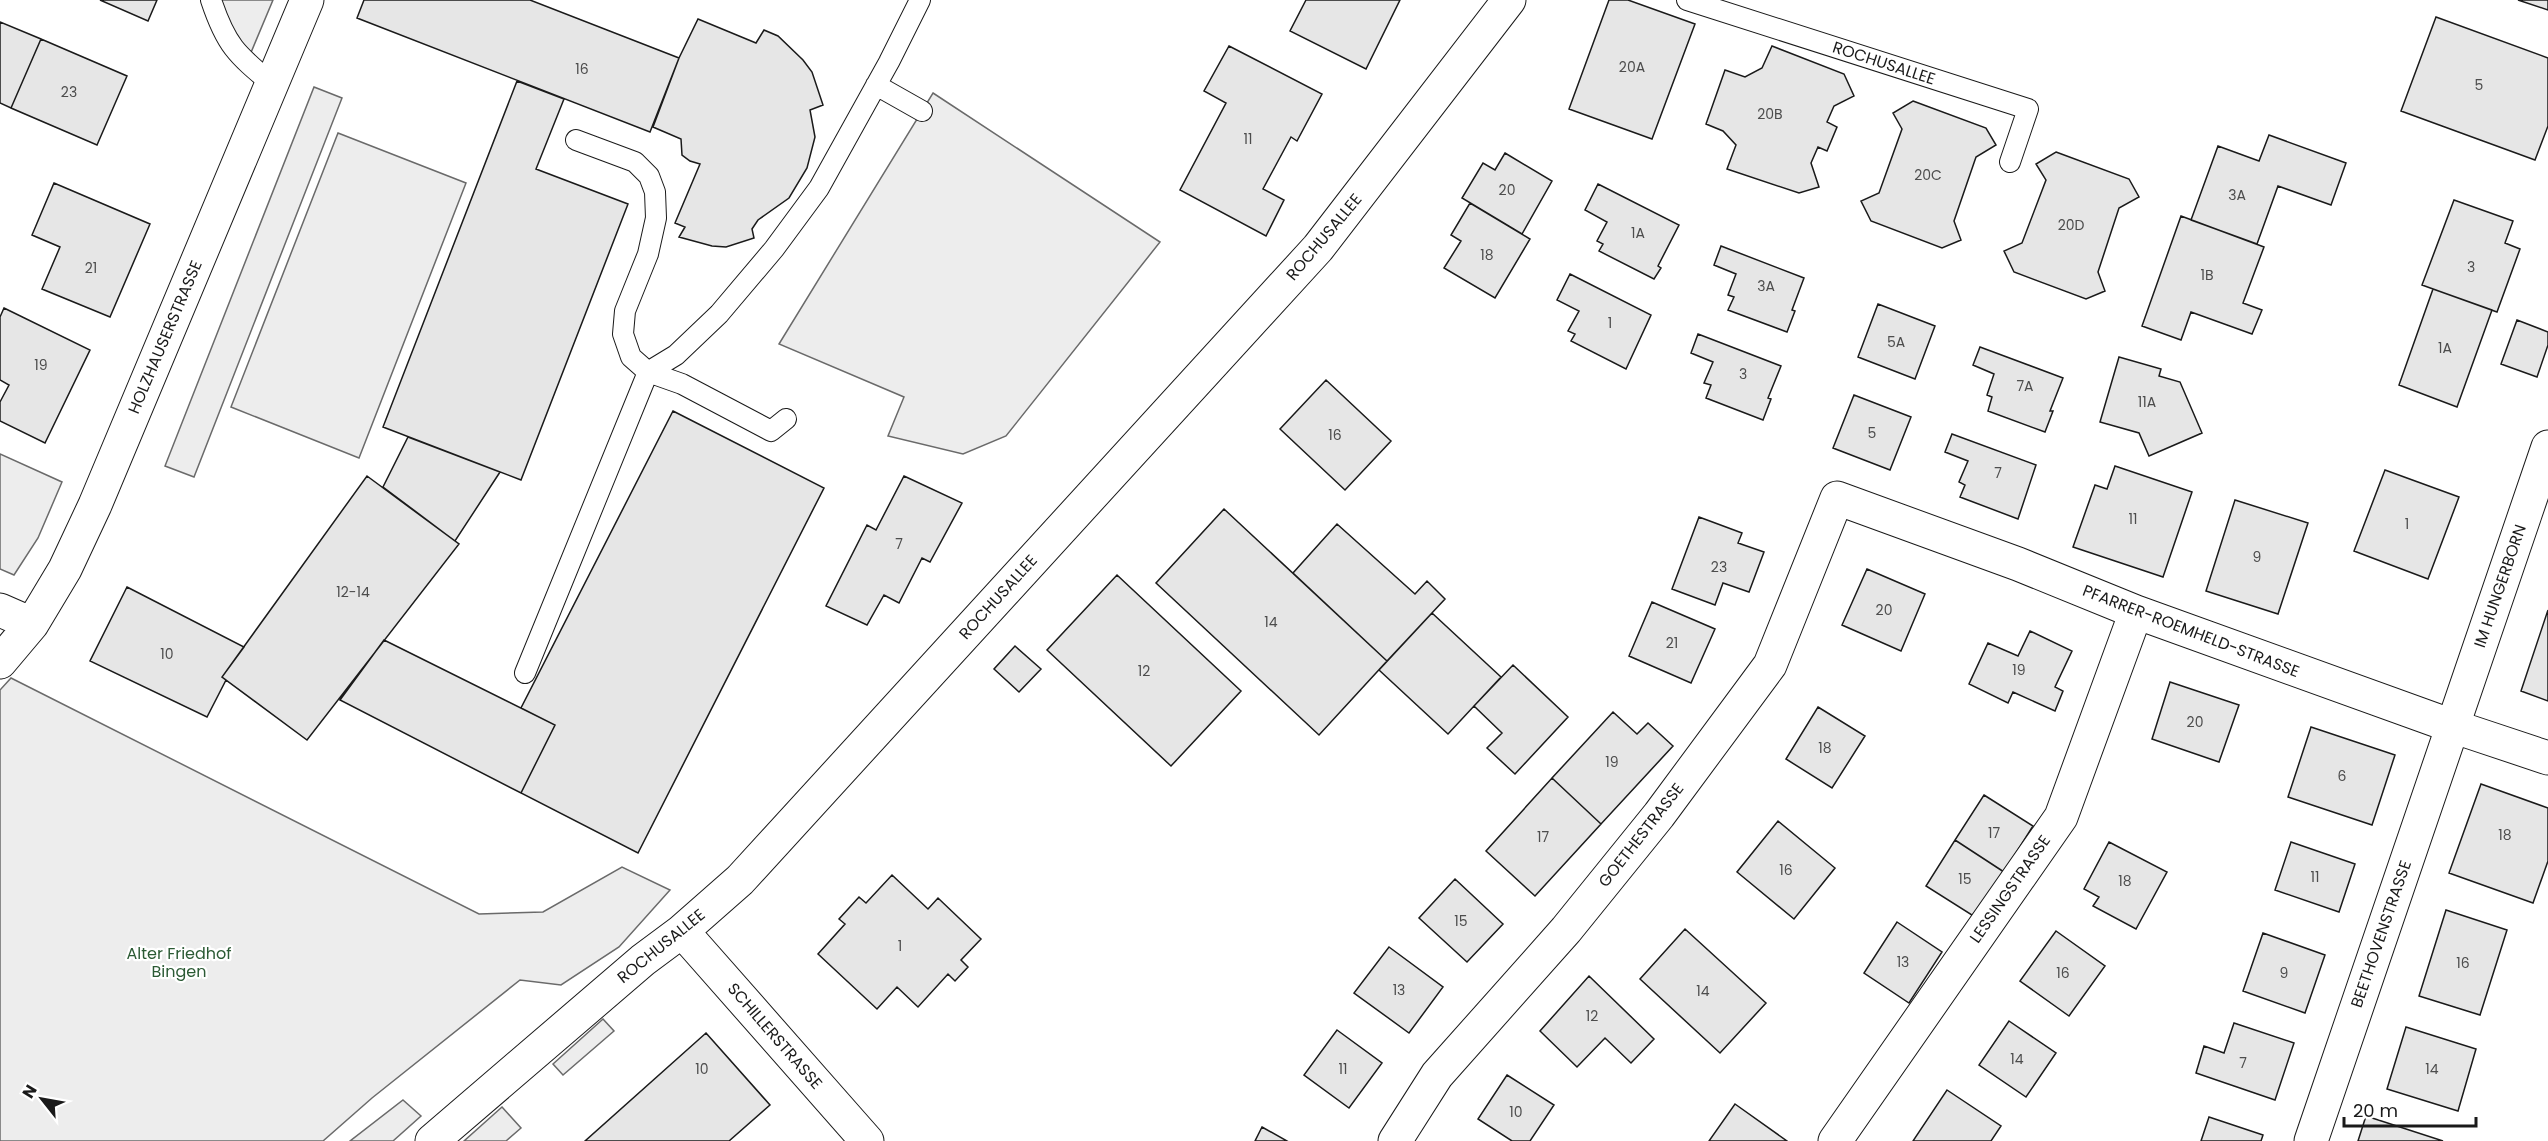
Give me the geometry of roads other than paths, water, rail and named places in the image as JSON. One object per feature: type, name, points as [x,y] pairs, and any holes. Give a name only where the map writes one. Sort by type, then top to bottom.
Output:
[{"type":"street","name":"HOLZHAUSERSTRASSE","points":[[0,662],[32,624],[65,569],[95,506],[307,0]]},
{"type":"street","name":"ROCHUSALLEE","points":[[432,1141],[740,880],[1318,248],[1509,0]]},
{"type":"street","name":"IM HUNGERBORN","points":[[2452,726],[2548,447]]},
{"type":"street","name":"PFARRER-ROEMHELD-STRASSE","points":[[1837,498],[2018,564],[2136,612],[2452,726],[2548,758]]},
{"type":"street","name":"GOETHESTRASSE","points":[[1395,1141],[1437,1075],[1566,930],[1602,886],[1659,815],[1770,665],[1837,498]]},
{"type":"street","points":[[0,610],[32,624]]},
{"type":"street","name":"LESSINGSTRASSE","points":[[1835,1141],[2061,817],[2136,612]]},
{"type":"street","name":"BEETHOVENSTRASSE","points":[[2311,1141],[2452,726]]},
{"type":"street","name":"SCHILLERSTRASSE","points":[[682,931],[867,1141]]},
{"type":"lane","points":[[211,0],[225,36],[233,49],[272,84]]},
{"type":"lane","points":[[525,673],[648,372],[676,356],[719,314],[774,249],[819,188],[876,86],[920,0]]},
{"type":"lane","name":"ROCHUSALLEE","points":[[1687,0],[2028,109],[2010,162]]},
{"type":"lane","points":[[876,86],[922,111]]},
{"type":"lane","points":[[576,140],[635,162],[649,176],[655,192],[656,218],[648,254],[625,311],[623,334],[631,357],[648,372],[682,384],[771,431],[786,419]]},
{"type":"park label","name":"Alter Friedhof Bingen","points":[[179,962]]}]
